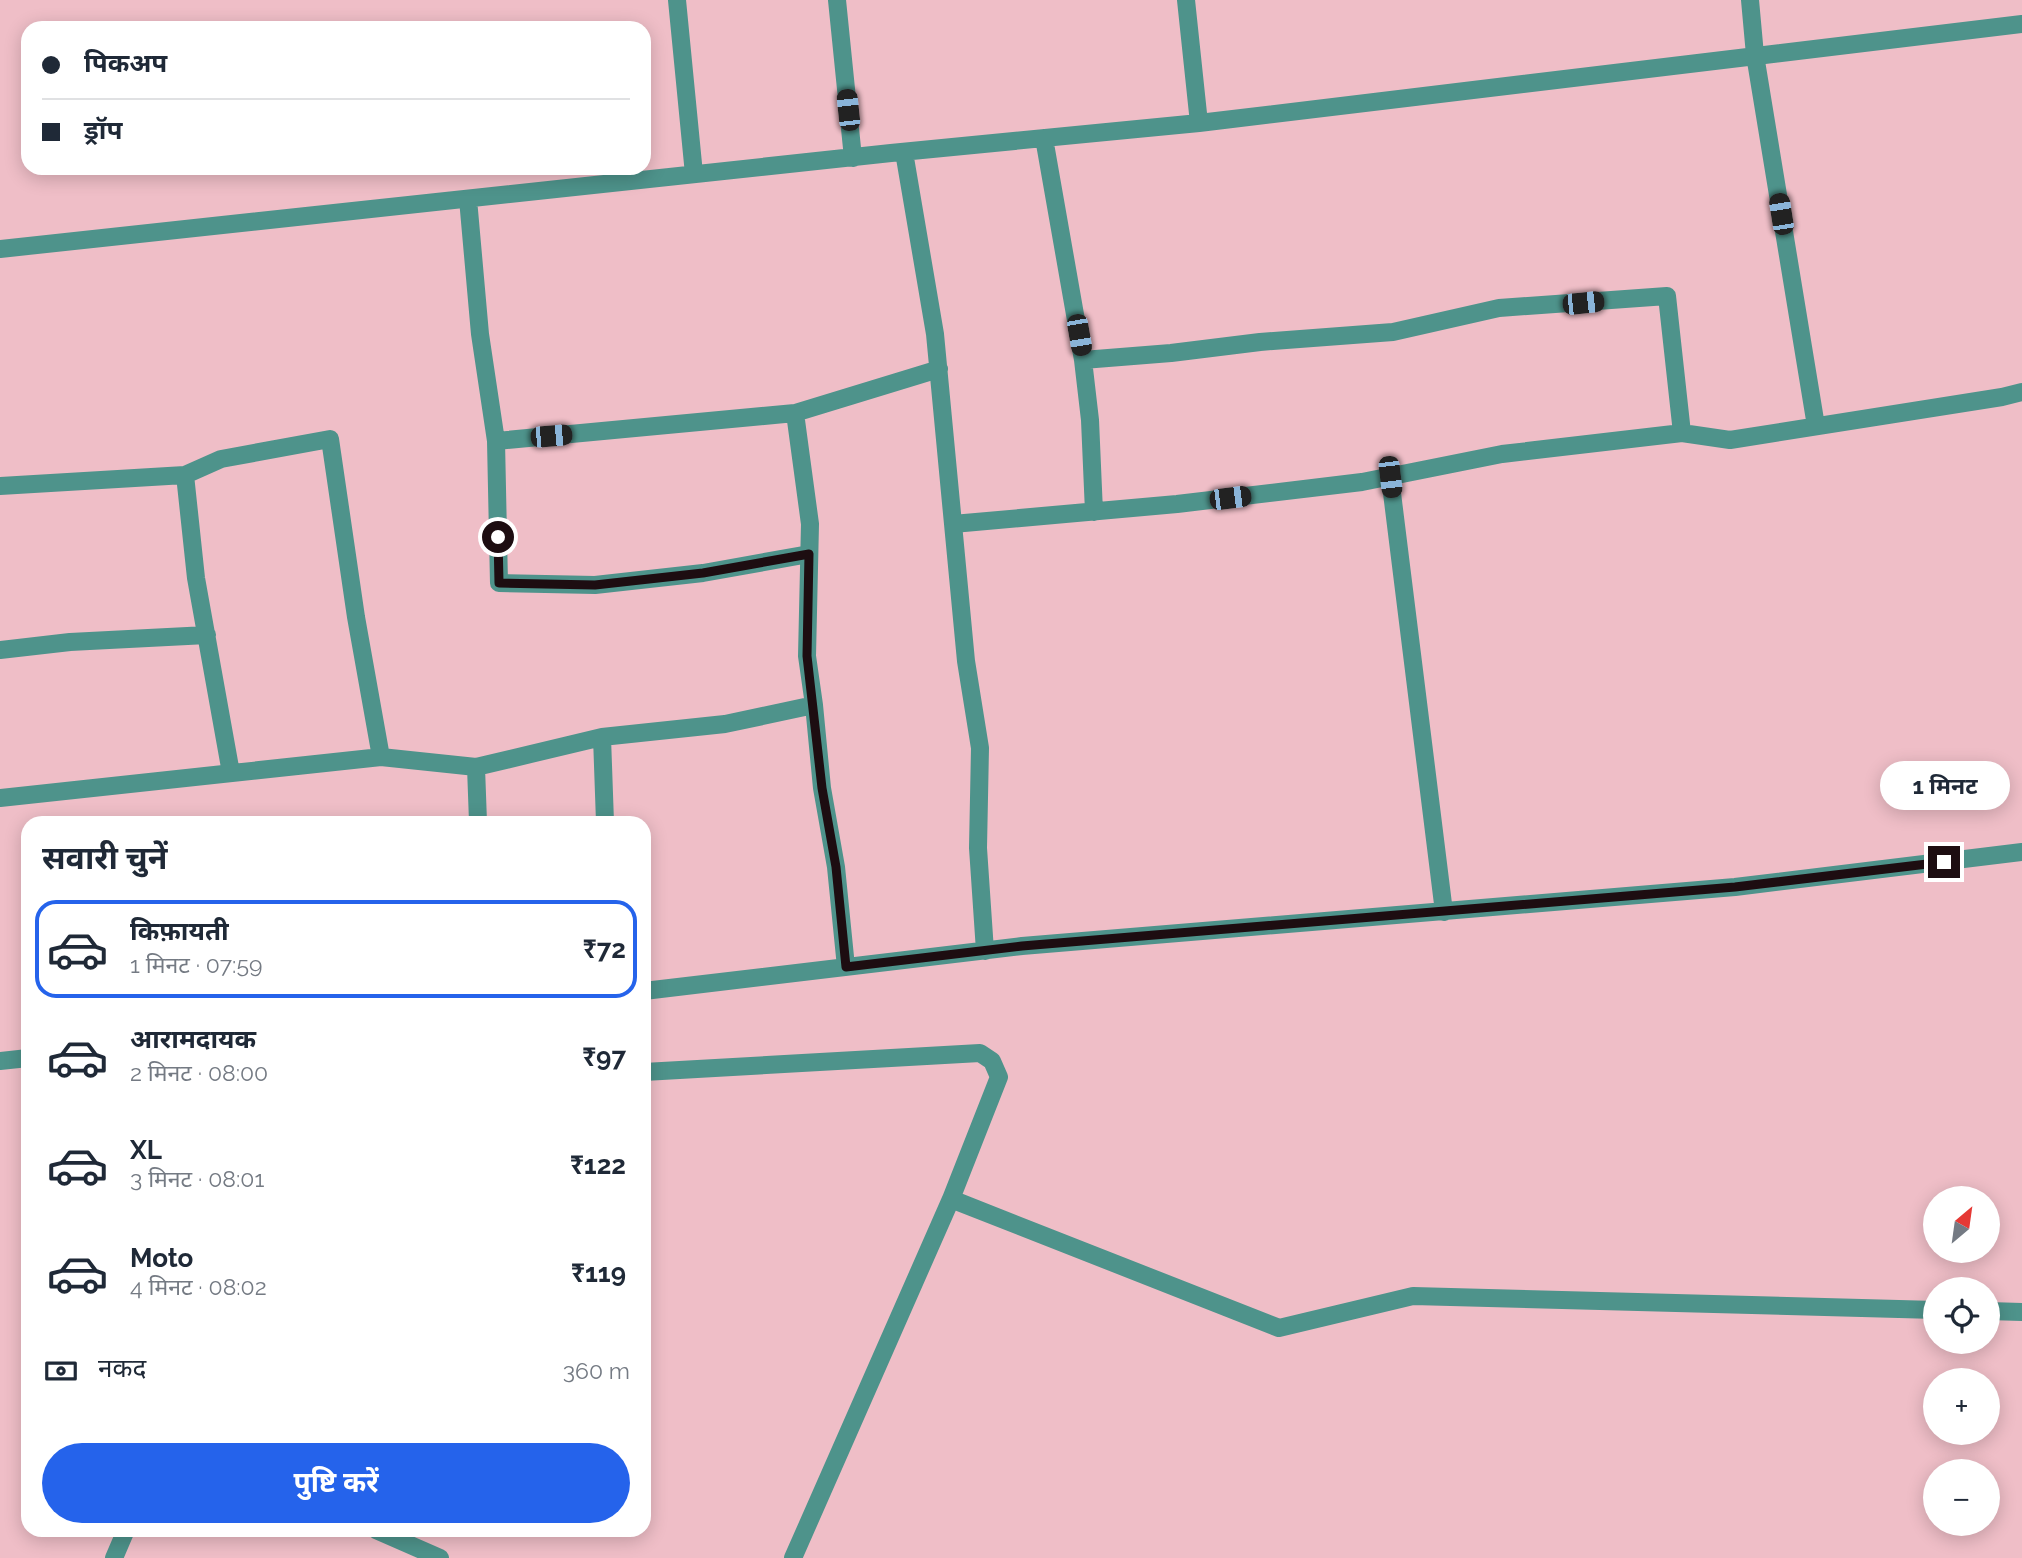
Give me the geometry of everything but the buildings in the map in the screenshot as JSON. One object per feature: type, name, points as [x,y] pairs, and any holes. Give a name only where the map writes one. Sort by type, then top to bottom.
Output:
[{"type":"street","points":[[677,0],[694,174]]},
{"type":"street","points":[[837,0],[853,158]]},
{"type":"street","points":[[1186,0],[1199,123]]},
{"type":"street","points":[[1750,0],[1755,55],[1816,426]]},
{"type":"street","points":[[0,249],[1199,123],[2022,24]]},
{"type":"street","points":[[1044,138],[1083,360],[1090,420],[1094,512]]},
{"type":"street","points":[[904,152],[935,334],[965,661],[980,748],[978,848],[985,951]]},
{"type":"street","points":[[468,199],[480,334],[496,441],[499,583],[595,585],[703,573],[809,554]]},
{"type":"street","points":[[1083,360],[1393,332],[1499,308],[1667,296],[1682,433]]},
{"type":"street","points":[[496,441],[795,413],[939,369]]},
{"type":"street","points":[[953,524],[1283,492],[1390,477],[1502,454],[1682,433],[1730,440],[2022,392]]},
{"type":"street","points":[[795,413],[810,524],[807,656],[822,788],[836,867],[846,967]]},
{"type":"street","points":[[0,486],[185,475],[221,458],[330,439],[356,617],[381,757]]},
{"type":"street","points":[[185,475],[196,578],[231,773]]},
{"type":"street","points":[[1390,477],[1444,912]]},
{"type":"street","points":[[0,650],[70,642],[207,635]]},
{"type":"street","points":[[0,798],[381,757],[476,767],[602,737],[725,724],[814,705]]},
{"type":"street","points":[[602,737],[605,816]]},
{"type":"street","points":[[476,767],[478,816]]},
{"type":"street","points":[[651,990],[985,951],[1735,887],[2022,852]]},
{"type":"street","points":[[651,1073],[979,1053],[992,1061],[999,1077],[951,1199],[793,1558]]},
{"type":"street","points":[[0,1061],[21,1059]]},
{"type":"street","points":[[951,1199],[1279,1328],[1413,1296],[1923,1310]]},
{"type":"street","points":[[2000,1311],[2022,1312]]},
{"type":"street","points":[[114,1558],[123,1537]]},
{"type":"street","points":[[392,1537],[440,1558]]},
{"type":"route","points":[[498,537],[499,583],[595,585],[703,573],[809,554],[807,656],[822,788],[836,867],[846,967],[1022,946],[1735,887],[1944,862]]}]
